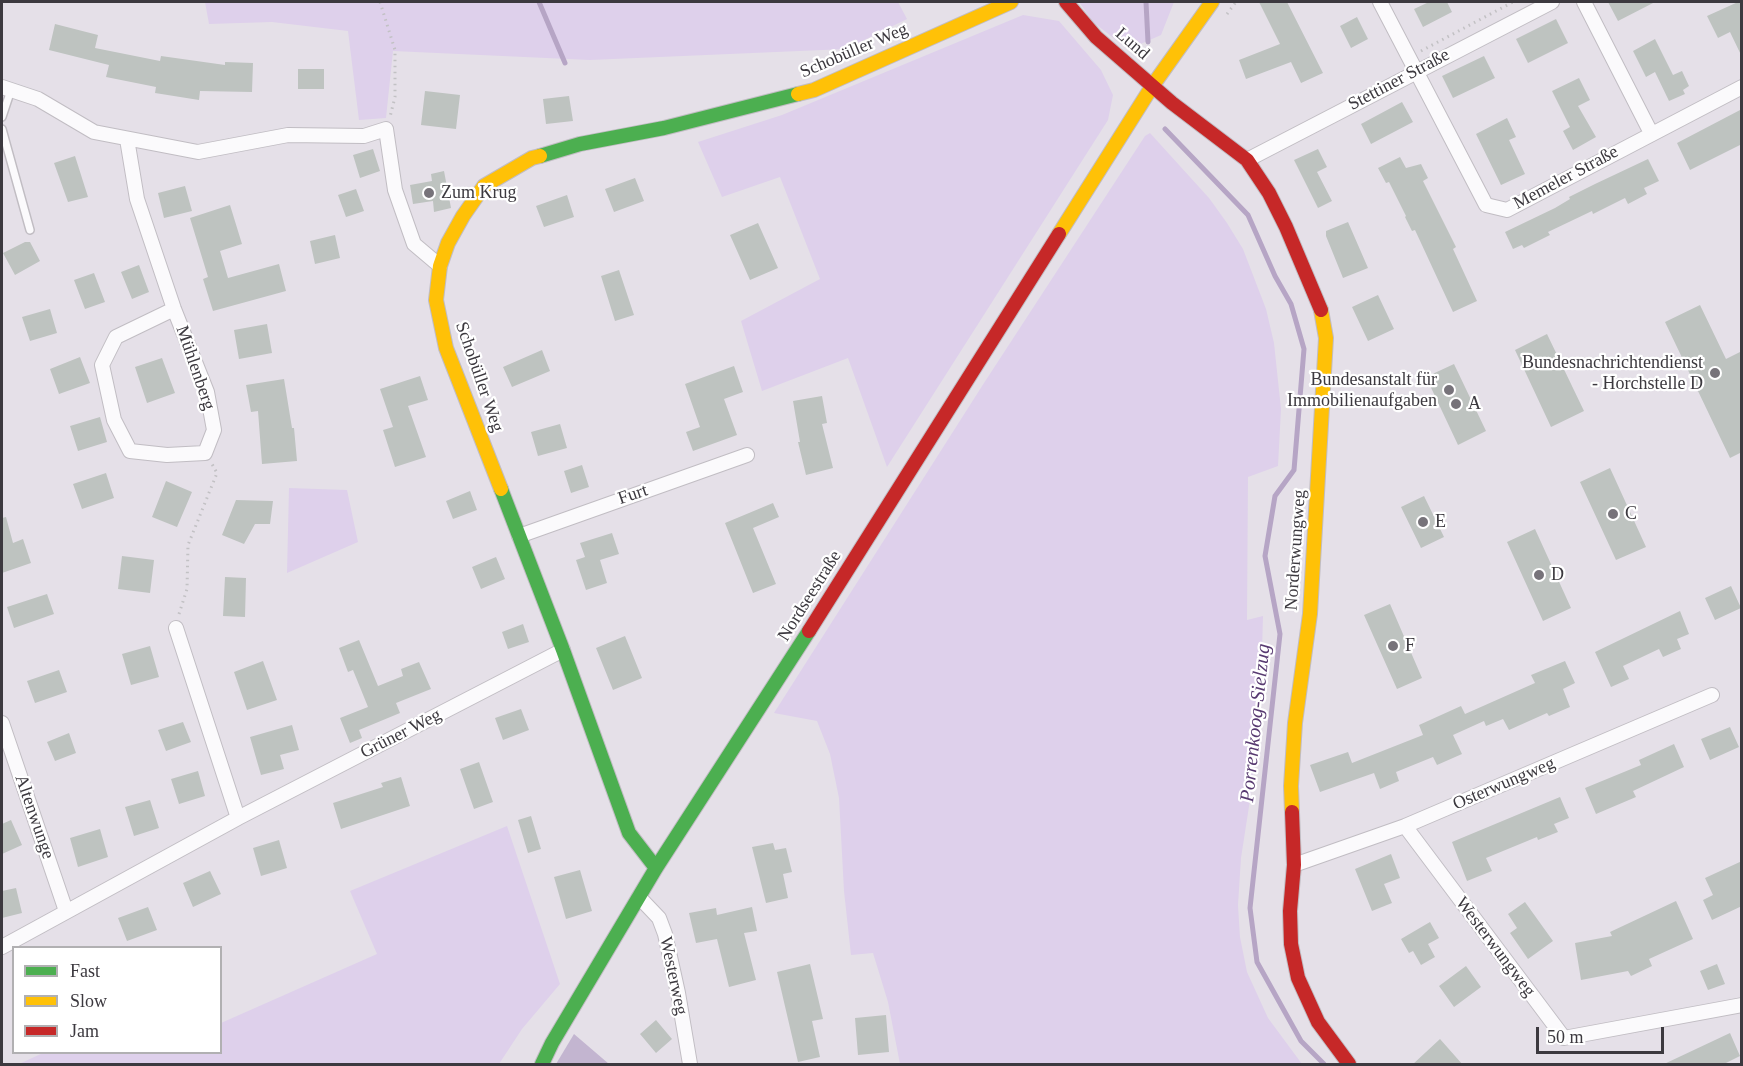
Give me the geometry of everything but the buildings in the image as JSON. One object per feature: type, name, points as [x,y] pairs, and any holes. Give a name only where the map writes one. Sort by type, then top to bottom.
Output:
[{"type":"street","name":"Schobüller Weg","points":[[656,868],[629,833],[563,650],[446,348],[436,300],[440,266],[448,243],[484,186],[532,158],[580,144],[664,128],[814,90],[1011,2]]},
{"type":"street","name":"Lund","points":[[1066,2],[1096,37],[1153,85]]},
{"type":"street","name":"Nordseestraße","points":[[542,1065],[552,1042],[656,868],[738,744],[1153,85],[1212,2]]},
{"type":"street","name":"Memeler Straße","points":[[1380,2],[1486,205],[1507,210],[1742,87]]},
{"type":"street","name":"Stettiner Straße","points":[[1247,160],[1552,2]]},
{"type":"street","points":[[1584,2],[1651,133]]},
{"type":"street","name":"Norderwungweg","points":[[1153,85],[1247,160],[1269,193],[1286,227],[1320,307],[1326,338],[1310,614],[1295,723],[1291,786],[1294,865],[1290,910],[1291,944],[1298,978],[1318,1022],[1349,1065]]},
{"type":"street","points":[[6,89],[38,99],[94,132],[198,152],[288,135],[364,136],[386,129],[395,190],[414,244],[440,266]]},
{"type":"street","name":"Mühlenberg","points":[[127,139],[136,199],[174,309],[207,392],[214,430],[205,453],[167,455],[130,451],[114,420],[102,365],[117,338],[174,309]]},
{"type":"street","name":"Furt","points":[[519,536],[747,455]]},
{"type":"street","points":[[176,628],[238,818]]},
{"type":"street","name":"Grüner Weg","points":[[2,947],[238,818],[563,650]]},
{"type":"street","name":"Osterwungweg","points":[[1294,865],[1405,826],[1712,695]]},
{"type":"street","name":"Altenwunge","points":[[2,723],[66,911]]},
{"type":"street","name":"Westerwungweg","points":[[1405,826],[1564,1038],[1742,1005]]},
{"type":"street","name":"Westerweg","points":[[639,897],[659,918],[665,934],[690,1065]]},
{"type":"lane","points":[[2,117],[6,89]]},
{"type":"lane","points":[[2,129],[30,230]]},
{"type":"path","points":[[380,2],[395,50],[395,98],[386,129]]},
{"type":"path","points":[[176,628],[186,589],[188,545],[217,472],[205,453]]},
{"type":"shaded area","points":[[205,2],[898,2],[907,19],[846,49],[590,60],[393,51],[386,118],[359,120],[348,31],[272,22],[209,24]]},
{"type":"shaded area","points":[[1079,2],[1174,2],[1161,35],[1136,46],[1120,43],[1093,22]]},
{"type":"shaded area","points":[[1023,15],[1059,21],[1101,70],[1113,95],[1108,120],[887,467],[848,358],[762,391],[741,321],[820,279],[780,177],[722,197],[698,142],[782,115]]},
{"type":"shaded area","points":[[1150,133],[1209,198],[1243,249],[1266,309],[1274,343],[1281,409],[1278,466],[1248,477],[1247,620],[1263,616],[1261,686],[1252,787],[1241,858],[1238,905],[1240,937],[1247,972],[1268,1018],[1302,1064],[900,1064],[888,1002],[873,953],[851,955],[844,891],[839,798],[830,754],[817,721],[774,713],[984,383],[1145,136]]},
{"type":"shaded area","points":[[289,488],[347,490],[358,542],[287,573]]},
{"type":"shaded area","points":[[507,826],[560,984],[522,1029],[499,1064],[19,1064],[41,1054],[222,1054],[222,1023],[377,954],[350,891]]},
{"type":"shaded area","points":[[574,1034],[609,1064],[556,1064]]},
{"type":"waterway","points":[[539,2],[565,63]]},
{"type":"waterway","name":"Porrenkoog-Sielzug","points":[[1146,2],[1148,42]]},
{"type":"waterway","name":"Porrenkoog-Sielzug","points":[[1165,129],[1248,215],[1275,276],[1291,304],[1304,349],[1294,470],[1275,496],[1265,556],[1280,634],[1250,908],[1257,962],[1301,1041],[1324,1064]]},
{"type":"traffic: fast","points":[[540,156],[580,144],[664,128],[798,94]]},
{"type":"traffic: fast","points":[[501,489],[563,650],[629,833],[656,868]]},
{"type":"traffic: fast","points":[[542,1064],[552,1043],[656,868],[809,631]]},
{"type":"traffic: slow","points":[[798,94],[814,90],[1011,2]]},
{"type":"traffic: slow","points":[[1059,234],[1153,85],[1212,2]]},
{"type":"traffic: slow","points":[[501,489],[446,348],[436,300],[440,266],[448,243],[484,186],[532,158],[540,156]]},
{"type":"traffic: slow","points":[[1292,812],[1291,786],[1295,723],[1310,614],[1326,338],[1321,310]]},
{"type":"traffic: jam","points":[[1066,2],[1096,37],[1172,103],[1247,160],[1269,193],[1286,227],[1321,310]]},
{"type":"traffic: jam","points":[[809,631],[1059,234]]},
{"type":"traffic: jam","points":[[1292,812],[1294,865],[1290,911],[1291,944],[1298,978],[1318,1022],[1349,1064]]},
{"type":"place","name":"Zum Krug","points":[[429,193]]},
{"type":"place","name":"Bundesnachrichtendienst - Horchstelle D","points":[[1715,373]]},
{"type":"place","name":"Bundesanstalt für Immobilienaufgaben","points":[[1449,390]]},
{"type":"place","name":"A","points":[[1456,404]]},
{"type":"place","name":"C","points":[[1613,514]]},
{"type":"place","name":"E","points":[[1423,522]]},
{"type":"place","name":"D","points":[[1539,575]]},
{"type":"place","name":"F","points":[[1393,646]]}]
